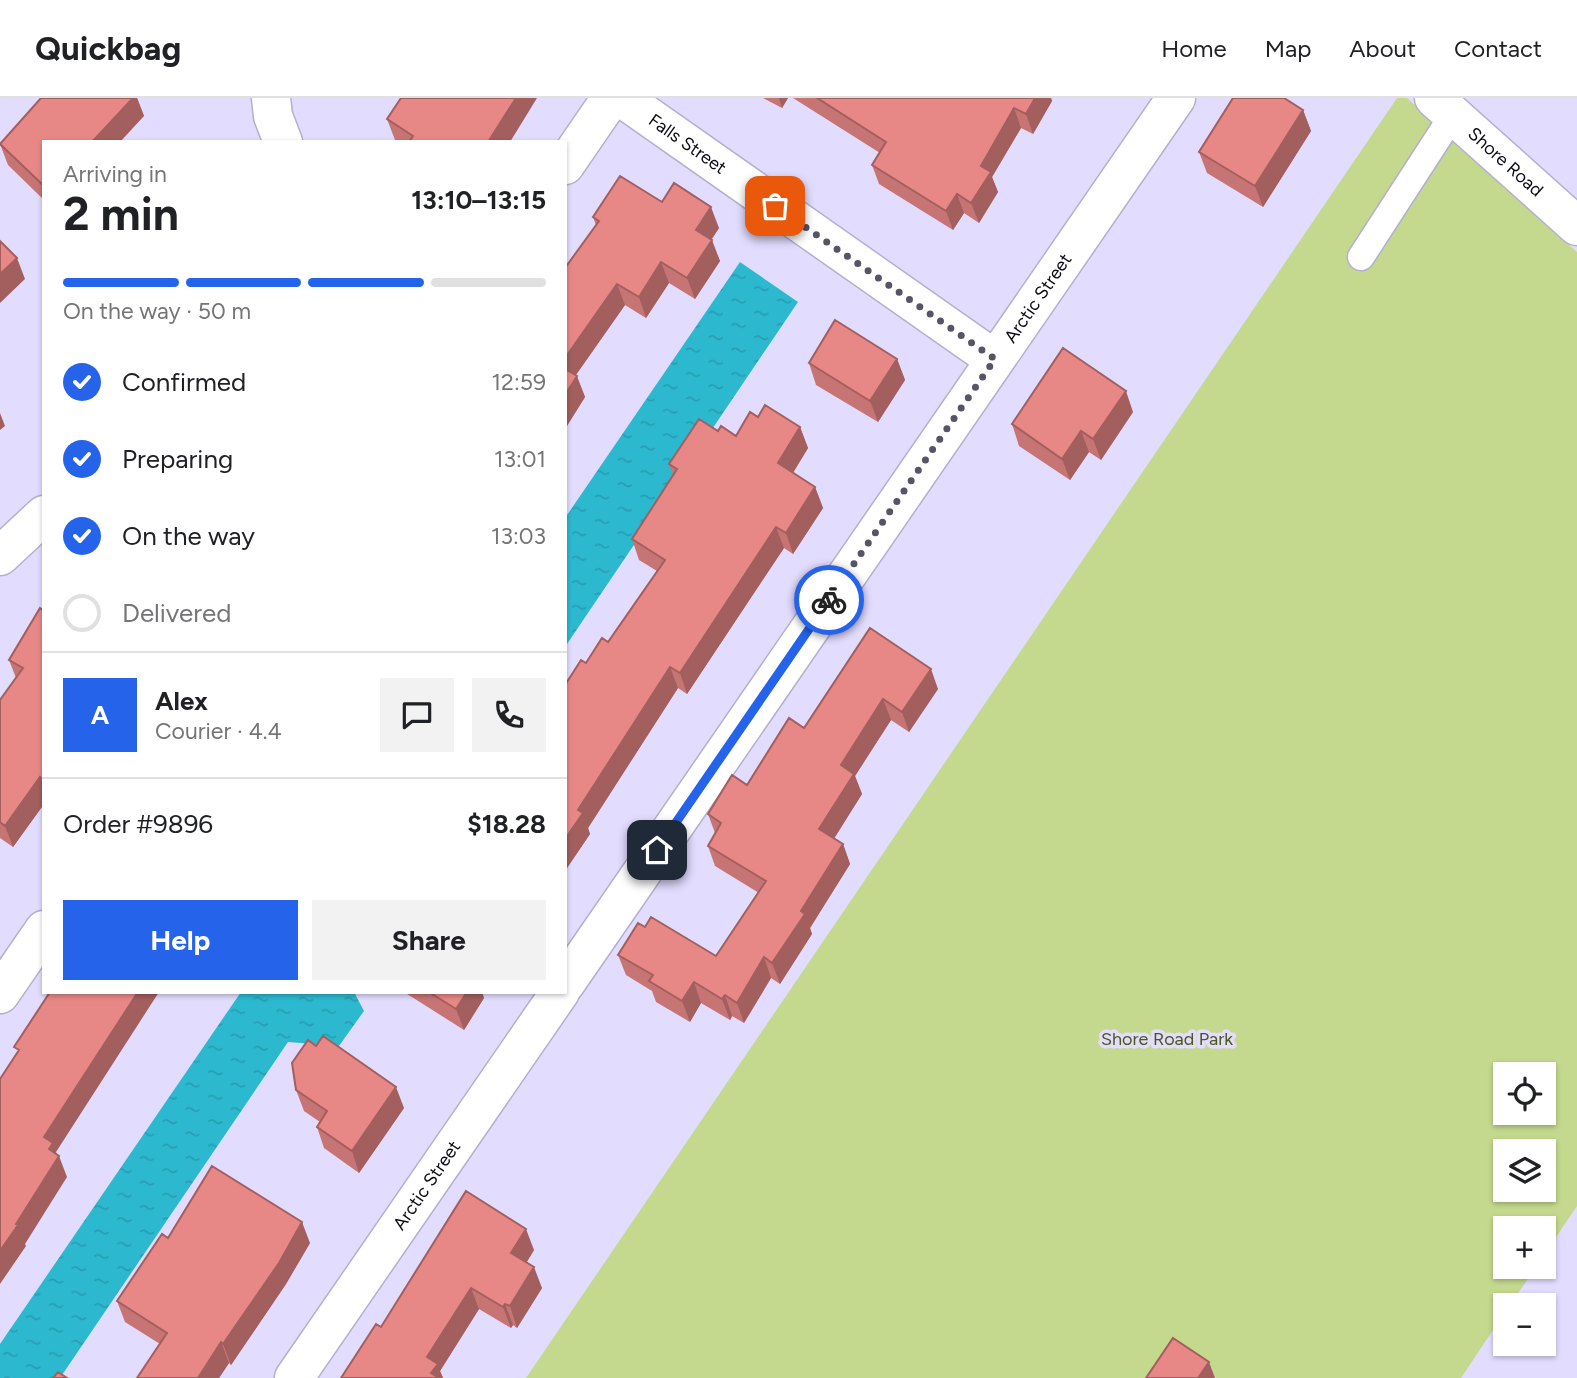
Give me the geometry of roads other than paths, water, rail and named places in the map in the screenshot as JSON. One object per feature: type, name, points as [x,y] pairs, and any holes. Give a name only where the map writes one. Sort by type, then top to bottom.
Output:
[{"type":"street","points":[[271,98],[272,116],[282,140]]},
{"type":"street","points":[[567,162],[611,98]]},
{"type":"street","name":"Falls Street","points":[[622,98],[995,359]]},
{"type":"street","name":"Arctic Street","points":[[567,981],[1176,98]]},
{"type":"street","name":"Shore Road","points":[[1444,106],[1577,226]]},
{"type":"street","points":[[0,556],[42,517]]},
{"type":"street","points":[[0,994],[42,932]]},
{"type":"street","name":"Arctic Street","points":[[295,1378],[558,994]]},
{"type":"lane","points":[[1361,257],[1444,106]]},
{"type":"water","points":[[740,262],[798,302],[567,644],[567,515]]},
{"type":"water","points":[[240,994],[355,994],[364,1011],[339,1046],[288,1042],[60,1378],[0,1378],[0,1344]]},
{"type":"park label","name":"Shore Road Park","points":[[1167,1039]]}]
